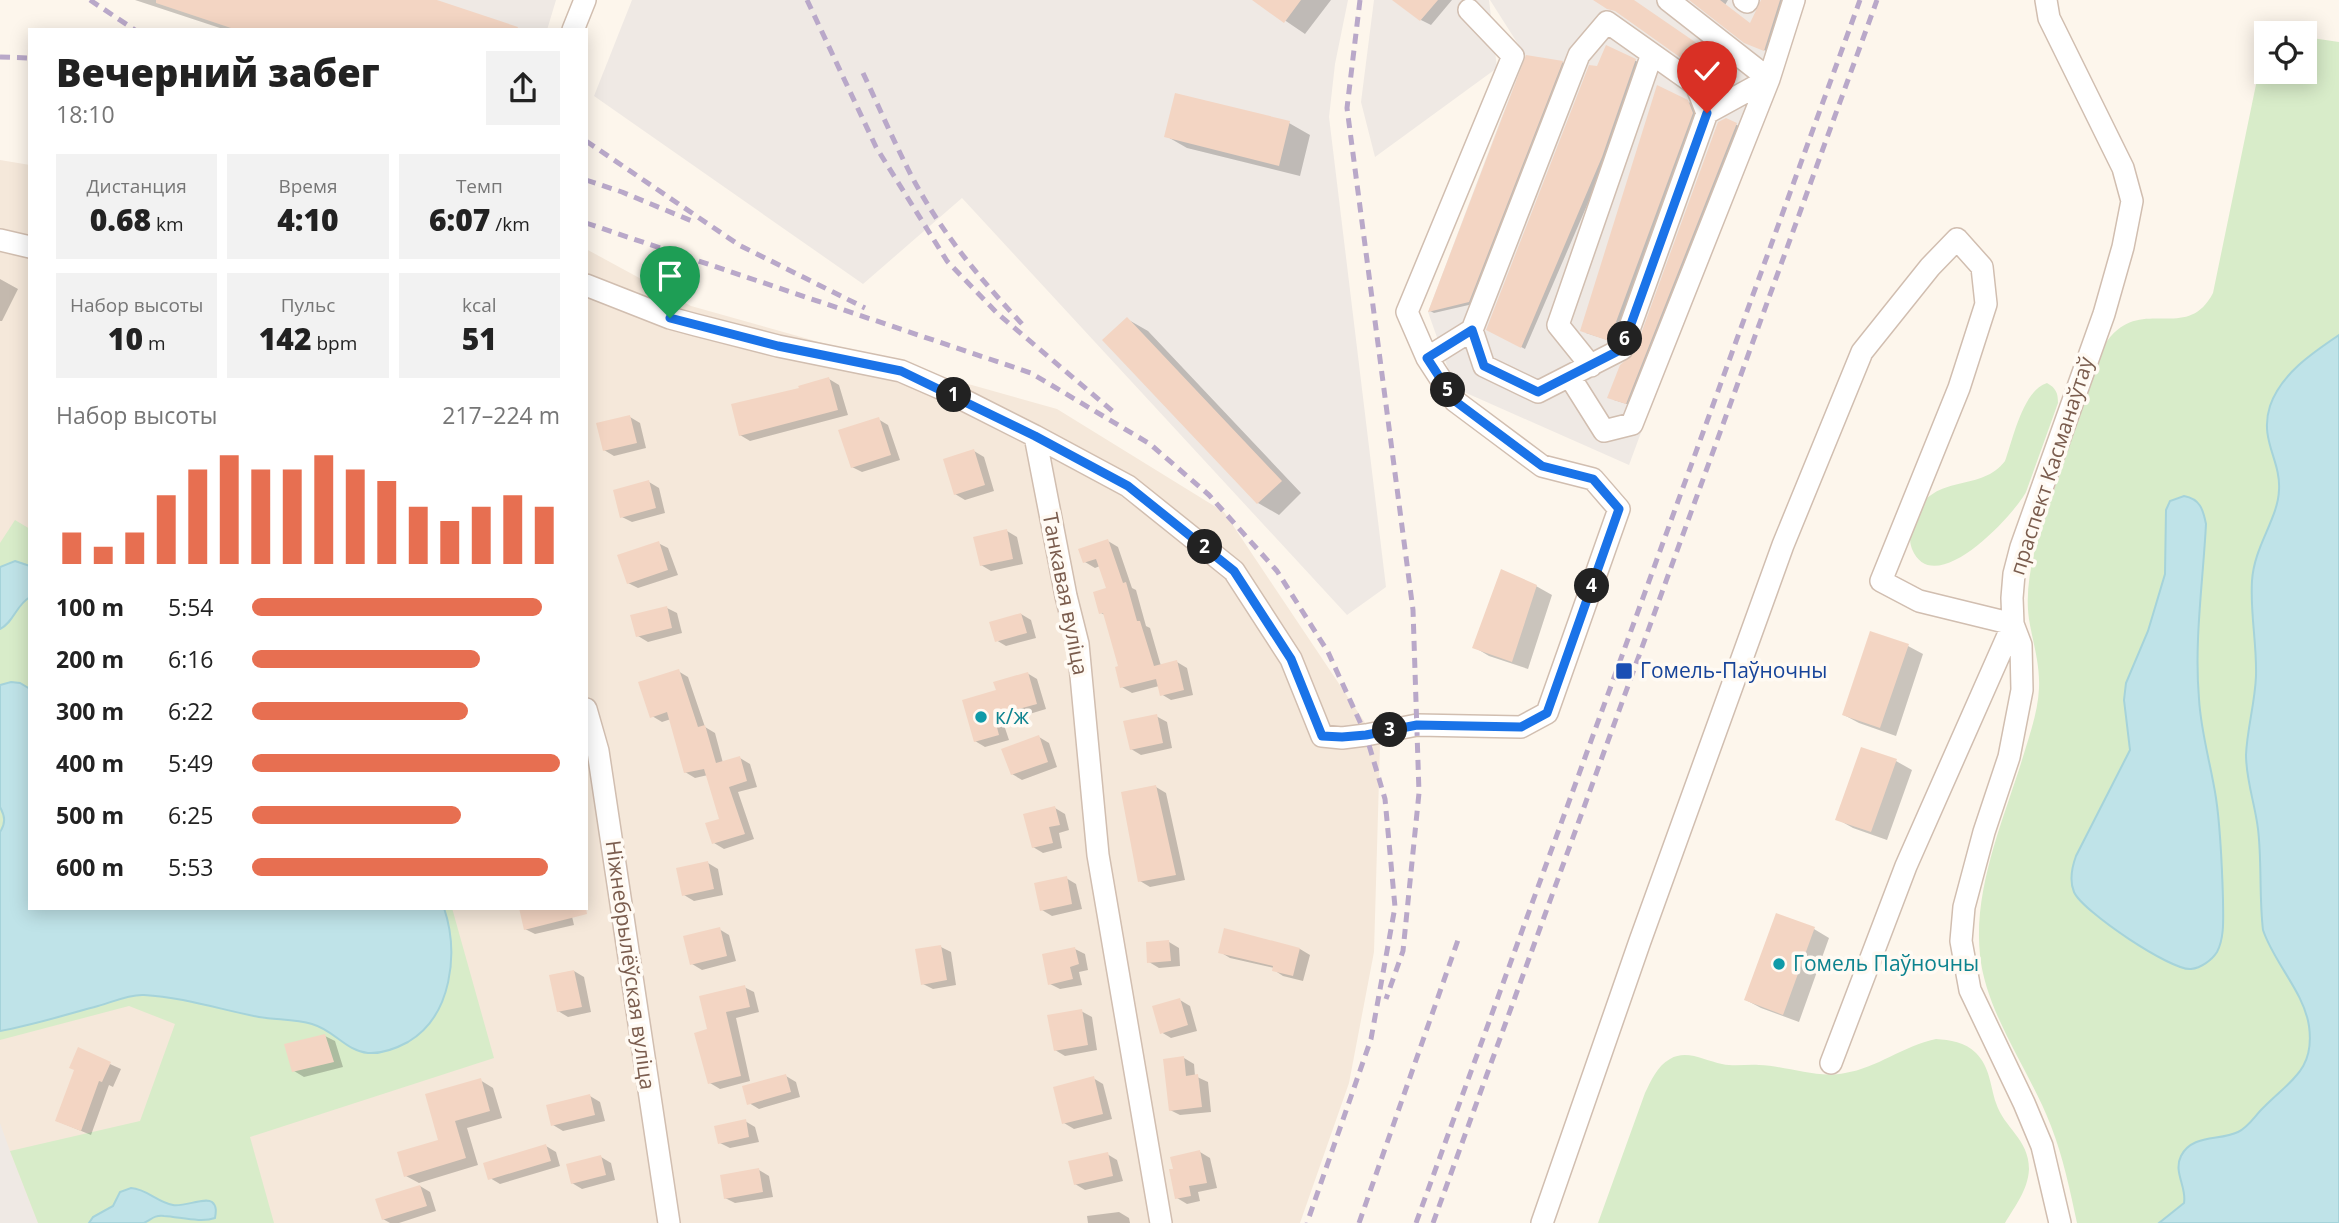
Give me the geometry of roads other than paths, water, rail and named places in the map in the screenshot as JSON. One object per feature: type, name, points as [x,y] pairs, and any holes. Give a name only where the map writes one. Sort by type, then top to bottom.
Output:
[{"type":"street","points":[[574,28],[584,0]]},
{"type":"street","points":[[1668,0],[1769,79]]},
{"type":"street","points":[[1570,377],[1604,431],[1632,424],[1769,79],[1794,0]]},
{"type":"street","name":"праспект Касманаўтаў","points":[[2046,0],[2049,18],[2123,168],[2132,201],[2123,247],[2104,314],[2021,547],[2014,574],[2013,624],[2021,645],[2022,690],[2009,757],[1984,832],[1964,906],[1961,941],[1970,990],[2042,1146],[2060,1223]]},
{"type":"street","points":[[588,287],[696,326],[901,371],[1035,436],[1128,486],[1234,571],[1291,659],[1322,736],[1354,736],[1417,725],[1521,727],[1547,713],[1619,509],[1593,479],[1542,466],[1455,401],[1427,358],[1407,312],[1513,56],[1469,10]]},
{"type":"street","points":[[1427,358],[1472,330],[1579,55],[1607,22],[1696,85],[1707,113],[1622,349],[1538,392],[1484,366],[1472,330]]},
{"type":"street","points":[[1591,366],[1558,325],[1652,54]]},
{"type":"street","points":[[1707,113],[1769,79]]},
{"type":"street","points":[[1542,1223],[1640,941],[1783,545],[1862,352],[1930,267],[1957,239],[1982,267],[1986,304],[1959,388],[1881,581],[1919,601],[2013,624],[1906,866],[1831,1063]]},
{"type":"street","points":[[0,240],[28,247]]},
{"type":"street","name":"Танкавая вуліца","points":[[1035,436],[1078,644],[1098,855],[1161,1223]]},
{"type":"street","name":"Ніжнебрылёўская вуліца","points":[[588,717],[600,764],[669,1223]]},
{"type":"water","points":[[2339,335],[2339,1223],[2159,1223],[2184,1203],[2179,1162],[2186,1149],[2199,1141],[2231,1135],[2246,1127],[2261,1109],[2292,1081],[2305,1063],[2308,1053],[2310,1041],[2306,1013],[2263,930],[2258,829],[2246,755],[2256,676],[2252,581],[2257,556],[2278,501],[2279,479],[2267,429],[2270,406],[2275,394],[2290,374]]},
{"type":"water","points":[[2184,496],[2200,506],[2206,524],[2198,633],[2198,677],[2202,724],[2218,811],[2223,899],[2220,946],[2206,963],[2191,969],[2147,951],[2109,925],[2081,901],[2074,892],[2071,878],[2076,856],[2130,750],[2124,700],[2126,683],[2148,631],[2165,574],[2166,510],[2170,501]]},
{"type":"water","points":[[15,561],[28,565],[28,599],[0,629],[0,567]]},
{"type":"water","points":[[11,682],[28,688],[28,910],[445,910],[451,944],[448,982],[443,1000],[423,1031],[393,1049],[368,1053],[353,1048],[312,1024],[259,1017],[159,996],[139,995],[0,1031],[0,832],[4,820],[0,807],[0,685]]},
{"type":"water","points":[[131,1188],[173,1205],[212,1202],[216,1211],[215,1218],[197,1220],[161,1216],[144,1223],[89,1223],[93,1217],[113,1206],[120,1192]]},
{"type":"railway","points":[[90,0],[132,28]]},
{"type":"railway","points":[[807,0],[876,147],[947,261],[998,314],[1116,414]]},
{"type":"railway","points":[[1360,0],[1347,108],[1413,610],[1419,793],[1403,951],[1386,999]]},
{"type":"railway","points":[[1416,1223],[1860,0]]},
{"type":"railway","points":[[1433,1223],[1877,0]]},
{"type":"railway","points":[[0,57],[28,58]]},
{"type":"railway","points":[[863,73],[922,196],[976,272],[1023,325]]},
{"type":"railway","points":[[588,142],[739,245],[865,308]]},
{"type":"railway","points":[[588,181],[692,221]]},
{"type":"railway","points":[[588,224],[1031,373],[1150,444],[1209,495],[1277,571],[1328,652],[1366,735],[1385,799],[1395,907],[1371,1039],[1307,1223]]},
{"type":"railway","points":[[1359,1223],[1458,940]]},
{"type":"place","name":"Гомель-Паўночны","points":[[1624,671]]},
{"type":"place","name":"к/ж","points":[[981,717]]},
{"type":"place","name":"Гомель Паўночны","points":[[1779,964]]}]
